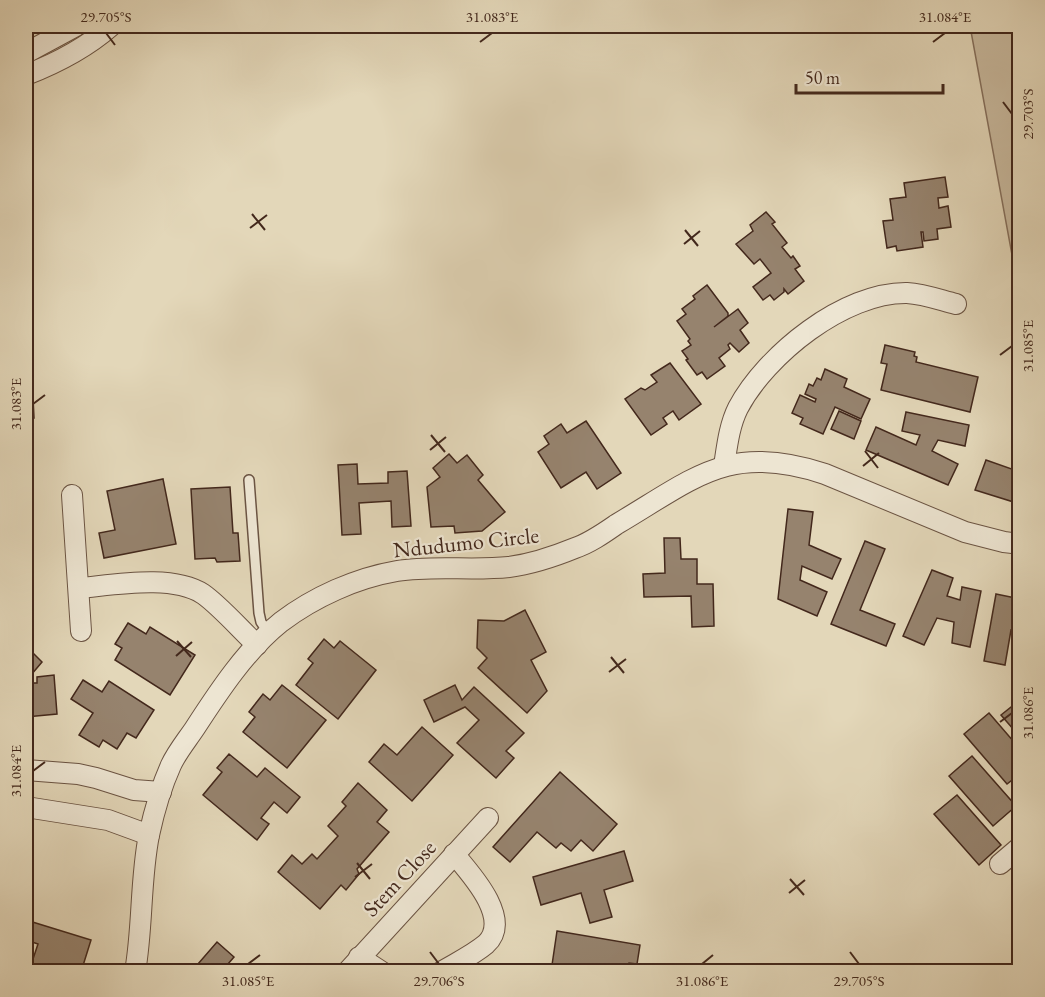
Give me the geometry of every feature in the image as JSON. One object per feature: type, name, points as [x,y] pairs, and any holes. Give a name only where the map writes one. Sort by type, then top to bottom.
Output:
[{"type":"street","points":[[26,53],[76,26]]},
{"type":"street","points":[[26,75],[69,56],[111,26]]},
{"type":"street","points":[[724,466],[730,431],[738,408],[763,371],[800,336],[829,317],[883,296],[905,293],[921,294],[956,304]]},
{"type":"street","name":"Ndudumo Circle","points":[[135,972],[149,835],[171,765],[208,707],[263,639],[281,622],[317,599],[357,582],[398,571],[509,567],[546,560],[582,546],[689,479],[724,466],[747,461],[774,461],[801,466],[965,532],[1004,542],[1020,543]]},
{"type":"street","points":[[72,495],[81,631]]},
{"type":"street","points":[[79,588],[156,582],[182,585],[202,594],[263,639]]},
{"type":"street","points":[[26,770],[78,774],[134,790],[161,792]]},
{"type":"street","points":[[26,807],[108,820],[149,835]]},
{"type":"street","name":"Stem Close","points":[[353,964],[488,818]]},
{"type":"street","points":[[1000,864],[1020,847]]},
{"type":"street","points":[[441,972],[487,943],[494,932],[494,918],[489,901],[477,881],[454,854]]},
{"type":"street","points":[[353,964],[382,972]]},
{"type":"lane","points":[[249,480],[263,639]]},
{"type":"shaded area","points":[[970,26],[1019,26],[1019,293]]},
{"type":"building","points":[[945,177],[948,197],[938,198],[939,208],[948,206],[951,227],[937,229],[938,239],[924,241],[923,232],[921,232],[923,247],[897,251],[896,246],[887,248],[883,221],[893,220],[890,199],[906,197],[904,183]]},
{"type":"building","points":[[766,212],[775,222],[772,224],[787,243],[782,247],[800,266],[795,269],[804,281],[788,294],[784,289],[784,292],[774,300],[770,295],[763,300],[753,287],[771,273],[760,259],[754,264],[736,244],[753,231],[750,225]]},
{"type":"building","points":[[707,285],[728,313],[728,316],[714,327],[738,309],[748,323],[740,330],[749,343],[739,352],[730,343],[728,345],[730,349],[719,358],[725,366],[707,379],[702,372],[697,375],[686,360],[688,359],[682,351],[691,345],[688,341],[690,339],[677,321],[686,314],[682,309]]},
{"type":"building","points":[[885,345],[915,352],[916,362],[978,377],[970,412],[881,390],[887,364],[881,363]]},
{"type":"building","points":[[670,363],[701,404],[679,420],[673,411],[663,418],[667,424],[651,435],[625,399],[641,388],[645,390],[657,382],[651,375]]},
{"type":"building","points":[[825,369],[847,379],[844,387],[870,399],[861,419],[835,407],[823,434],[800,424],[803,418],[792,413],[800,395],[815,402],[816,399],[805,394],[809,384],[813,386],[817,378],[821,380]]},
{"type":"building","points":[[26,378],[32,378],[34,418],[26,418]]},
{"type":"building","points":[[839,411],[861,421],[854,439],[831,429]]},
{"type":"building","points":[[906,412],[969,425],[965,446],[938,440],[932,451],[958,464],[948,485],[866,450],[876,427],[916,445],[920,435],[902,431]]},
{"type":"building","points":[[586,421],[621,473],[597,489],[586,472],[561,488],[538,452],[549,444],[544,436],[561,424],[567,433]]},
{"type":"building","points":[[449,454],[457,463],[467,455],[483,475],[478,480],[505,512],[482,531],[455,533],[454,526],[431,527],[427,487],[440,477],[433,468]]},
{"type":"building","points":[[986,460],[1020,472],[1020,504],[975,490]]},
{"type":"building","points":[[357,464],[358,484],[388,483],[388,472],[407,471],[411,526],[392,527],[391,501],[359,503],[361,534],[342,535],[338,465]]},
{"type":"building","points":[[26,475],[31,476],[26,496]]},
{"type":"building","points":[[163,479],[176,544],[104,558],[99,533],[115,530],[107,491]]},
{"type":"building","points":[[230,487],[233,533],[238,533],[240,561],[217,562],[215,558],[195,559],[191,489]]},
{"type":"building","points":[[788,509],[813,512],[809,545],[841,559],[832,579],[802,566],[800,580],[827,592],[817,616],[778,599]]},
{"type":"building","points":[[664,538],[680,538],[681,559],[697,559],[697,584],[713,584],[714,626],[692,627],[691,596],[644,597],[643,574],[665,573]]},
{"type":"building","points":[[865,541],[885,549],[860,610],[895,624],[886,646],[831,624]]},
{"type":"building","points":[[932,570],[953,578],[947,596],[960,600],[962,587],[981,591],[970,647],[952,643],[954,622],[937,618],[924,645],[903,636]]},
{"type":"building","points":[[996,594],[1020,599],[1020,632],[1011,630],[1005,665],[984,661]]},
{"type":"building","points":[[525,610],[546,652],[531,660],[547,691],[527,713],[478,668],[487,658],[477,648],[478,620],[504,621]]},
{"type":"building","points":[[128,623],[146,634],[150,627],[195,655],[170,695],[115,660],[122,648],[115,644]]},
{"type":"building","points":[[324,639],[334,648],[340,641],[376,670],[338,719],[296,685],[313,663],[308,659]]},
{"type":"building","points":[[26,646],[42,662],[26,681]]},
{"type":"building","points":[[54,675],[57,714],[26,717],[26,683],[37,683],[37,677]]},
{"type":"building","points":[[83,680],[102,692],[109,681],[154,710],[136,738],[127,733],[117,749],[103,740],[99,747],[79,735],[93,713],[71,699]]},
{"type":"building","points":[[282,685],[326,720],[287,768],[243,732],[255,717],[249,712],[263,694],[270,700]]},
{"type":"building","points":[[455,685],[462,700],[474,687],[524,733],[506,751],[514,758],[496,778],[457,743],[479,720],[465,707],[434,722],[424,700]]},
{"type":"building","points":[[1020,700],[1020,737],[1001,715]]},
{"type":"building","points":[[989,713],[1020,749],[1020,774],[1007,784],[964,734]]},
{"type":"building","points":[[422,727],[453,755],[412,801],[369,762],[384,744],[397,755]]},
{"type":"building","points":[[229,754],[257,777],[265,768],[300,797],[287,813],[274,802],[261,818],[269,824],[257,840],[203,795],[222,772],[217,768]]},
{"type":"building","points":[[972,756],[1016,806],[993,826],[949,776]]},
{"type":"building","points":[[560,772],[617,824],[593,851],[581,840],[571,851],[561,843],[556,848],[537,832],[510,862],[493,847]]},
{"type":"building","points":[[358,783],[387,810],[377,822],[389,832],[357,869],[359,874],[346,890],[341,885],[320,909],[278,872],[292,855],[302,864],[312,854],[317,859],[338,836],[328,826],[346,806],[342,802]]},
{"type":"building","points":[[957,795],[1001,845],[979,865],[934,814]]},
{"type":"building","points":[[624,851],[633,881],[604,890],[612,917],[590,923],[581,893],[541,905],[533,877]]},
{"type":"building","points":[[26,920],[91,940],[81,972],[26,972],[26,956],[33,959],[38,944],[26,940]]},
{"type":"building","points":[[557,931],[640,945],[637,964],[629,963],[627,972],[551,972]]},
{"type":"building","points":[[217,942],[234,957],[221,972],[191,972]]}]
